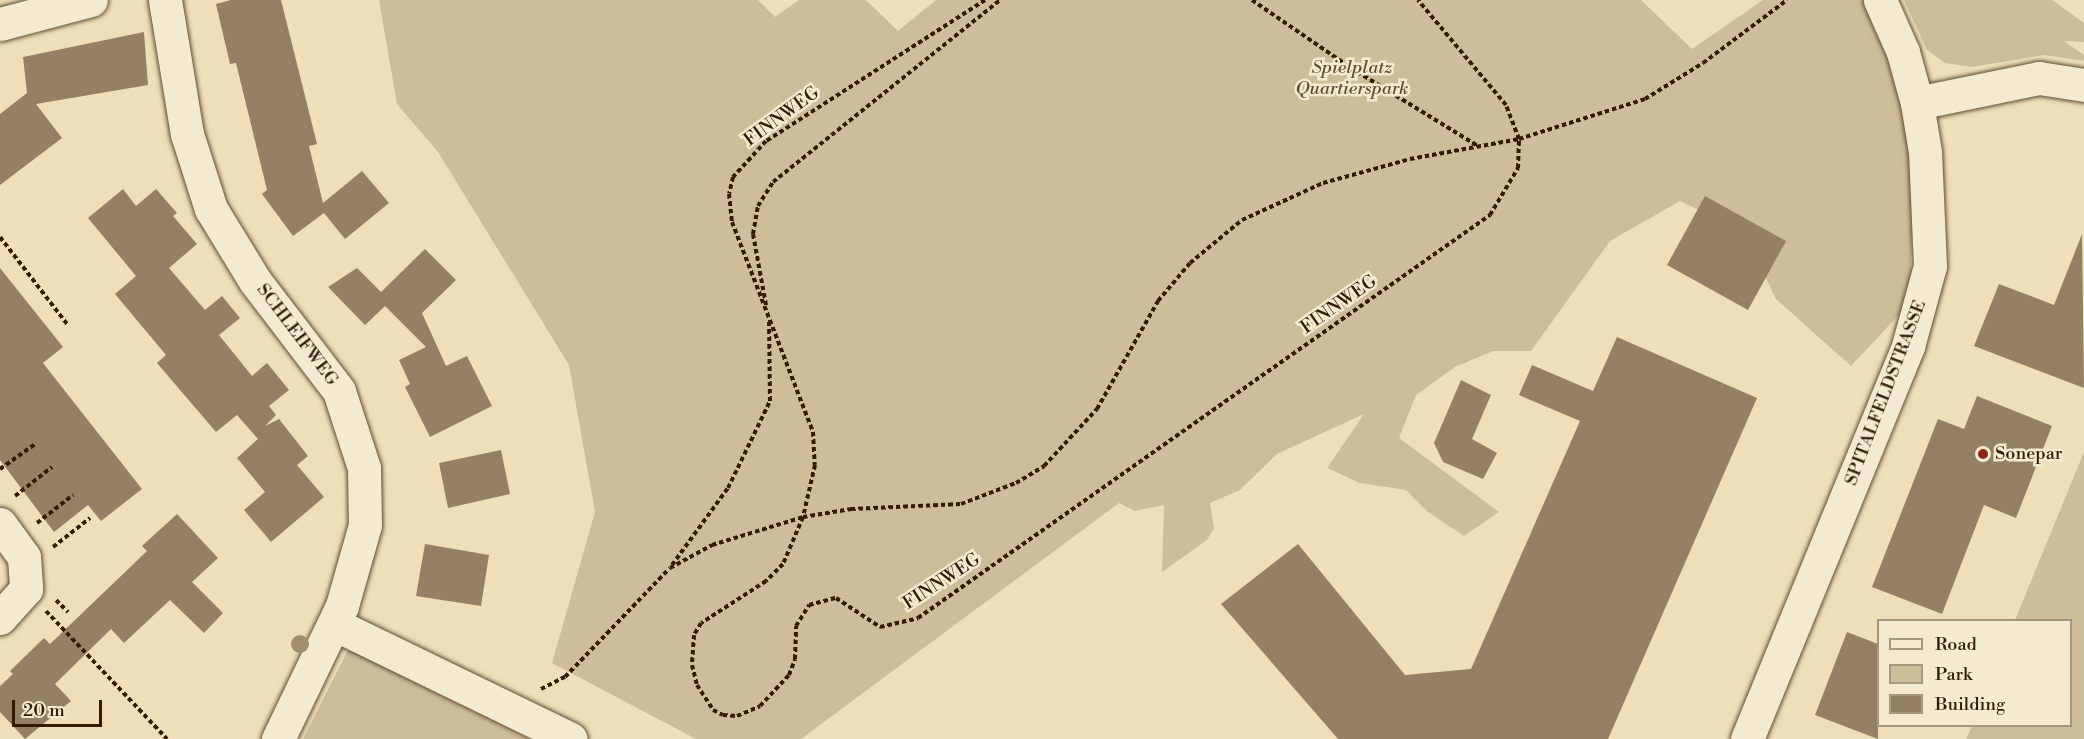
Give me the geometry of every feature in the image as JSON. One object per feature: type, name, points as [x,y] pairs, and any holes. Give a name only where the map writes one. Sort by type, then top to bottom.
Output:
[{"type":"street","points":[[0,24],[91,0]]},
{"type":"street","name":"SCHLEIFWEG","points":[[165,0],[187,134],[212,209],[255,280],[339,391],[364,468],[365,525],[334,624],[278,739]]},
{"type":"street","name":"SPITALFELDSTRASSE","points":[[1747,739],[1923,300],[1930,266],[1930,212],[1917,103],[1903,52],[1880,0]]},
{"type":"street","points":[[1917,103],[2039,78],[2084,85]]},
{"type":"street","points":[[0,618],[14,545]]},
{"type":"street","points":[[334,624],[571,739]]},
{"type":"path","name":"FINNWEG","points":[[985,0],[797,120],[743,163],[729,194],[732,222],[813,432],[815,465],[803,517],[783,564],[766,581],[701,623],[694,635],[692,665],[697,685],[713,710],[723,715],[747,713],[776,692],[789,675],[795,659],[796,627],[810,605],[836,598],[879,627],[918,618],[1490,215],[1518,168],[1519,139],[1506,105],[1418,0]]},
{"type":"path","points":[[528,689],[559,682],[670,568],[728,488],[770,400],[768,314],[753,234],[758,206],[773,182],[999,0]]},
{"type":"path","points":[[1252,0],[1351,68],[1478,146]]},
{"type":"path","points":[[670,568],[712,545],[803,517],[851,509],[943,507],[1016,483],[1072,440],[1097,409],[1158,301],[1190,264],[1242,220],[1323,183],[1478,146],[1519,139],[1645,99],[1703,63],[1787,0]]},
{"type":"path","points":[[0,237],[67,324]]},
{"type":"path","points":[[0,470],[35,444]]},
{"type":"path","points":[[14,545],[52,467]]},
{"type":"path","points":[[14,545],[73,495]]},
{"type":"path","points":[[14,545],[90,518]]},
{"type":"path","points":[[14,545],[167,739]]},
{"type":"green space","name":"Spielplatz Quartierspark","points":[[379,0],[758,0],[775,17],[799,0],[866,0],[898,31],[936,0],[1641,0],[1692,49],[1763,0],[1868,0],[1888,36],[1915,160],[1909,304],[1851,366],[1776,299],[1743,231],[1680,201],[1610,241],[1531,351],[1493,351],[1455,367],[1416,395],[1399,438],[1499,512],[1464,536],[1428,512],[1406,490],[1360,483],[1327,468],[1364,414],[1277,454],[1240,490],[1210,503],[1214,528],[1207,540],[1162,572],[1164,505],[1135,511],[1119,503],[801,739],[696,739],[552,663],[595,512],[569,365],[438,152],[397,104]]},
{"type":"green space","points":[[1904,0],[2052,0],[2084,23],[2084,42],[2064,41],[2084,55],[2084,61],[2044,55],[1972,67],[1945,63],[1927,50]]},
{"type":"green space","points":[[2084,452],[2084,739],[1966,739],[1972,727],[2072,727],[2072,619],[2015,619]]},
{"type":"green space","points":[[350,646],[529,739],[303,739]]},
{"type":"building","points":[[231,0],[281,0],[317,144],[309,146],[323,203],[362,171],[389,203],[345,239],[324,213],[293,236],[262,194],[267,190],[236,63],[230,64],[216,4]]},
{"type":"building","points":[[144,32],[148,85],[36,104],[62,138],[0,185],[0,114],[27,93],[23,57]]},
{"type":"building","points":[[123,189],[136,206],[156,189],[177,213],[173,216],[197,244],[169,268],[205,310],[222,296],[240,318],[219,335],[252,376],[267,363],[289,390],[269,406],[276,415],[265,426],[279,419],[308,456],[297,465],[324,497],[271,542],[244,510],[265,492],[237,458],[258,439],[237,415],[216,432],[157,363],[166,355],[115,294],[136,276],[88,218]]},
{"type":"building","points":[[1705,196],[1786,241],[1748,310],[1667,265]]},
{"type":"building","points":[[2082,234],[2084,388],[1974,346],[1999,284],[2054,305]]},
{"type":"building","points":[[425,249],[456,280],[422,313],[446,366],[467,356],[492,406],[430,437],[405,387],[410,384],[399,360],[426,347],[385,306],[365,325],[328,287],[357,268],[381,292]]},
{"type":"building","points":[[0,268],[63,347],[43,363],[142,489],[101,521],[88,505],[54,532],[0,460]]},
{"type":"building","points":[[1617,337],[1757,398],[1608,739],[1338,739],[1221,604],[1298,544],[1405,675],[1471,669],[1580,421],[1519,395],[1532,365],[1593,391]]},
{"type":"building","points":[[1461,380],[1491,395],[1472,439],[1497,453],[1483,479],[1443,462],[1434,443]]},
{"type":"building","points":[[1977,396],[2052,426],[2016,518],[1984,505],[1942,614],[1872,587],[1938,419],[1964,429]]},
{"type":"building","points":[[501,450],[510,494],[448,508],[439,463]]},
{"type":"building","points":[[177,514],[218,558],[192,582],[223,613],[204,633],[170,600],[124,643],[111,629],[55,684],[71,701],[25,739],[0,712],[0,686],[13,674],[10,671],[44,638],[50,644],[147,551],[142,546]]},
{"type":"building","points":[[425,544],[489,555],[481,606],[416,596]]},
{"type":"building","points":[[1847,632],[1877,644],[1878,739],[1815,715]]},
{"type":"place","name":"Sonepar","points":[[1983,454]]}]
